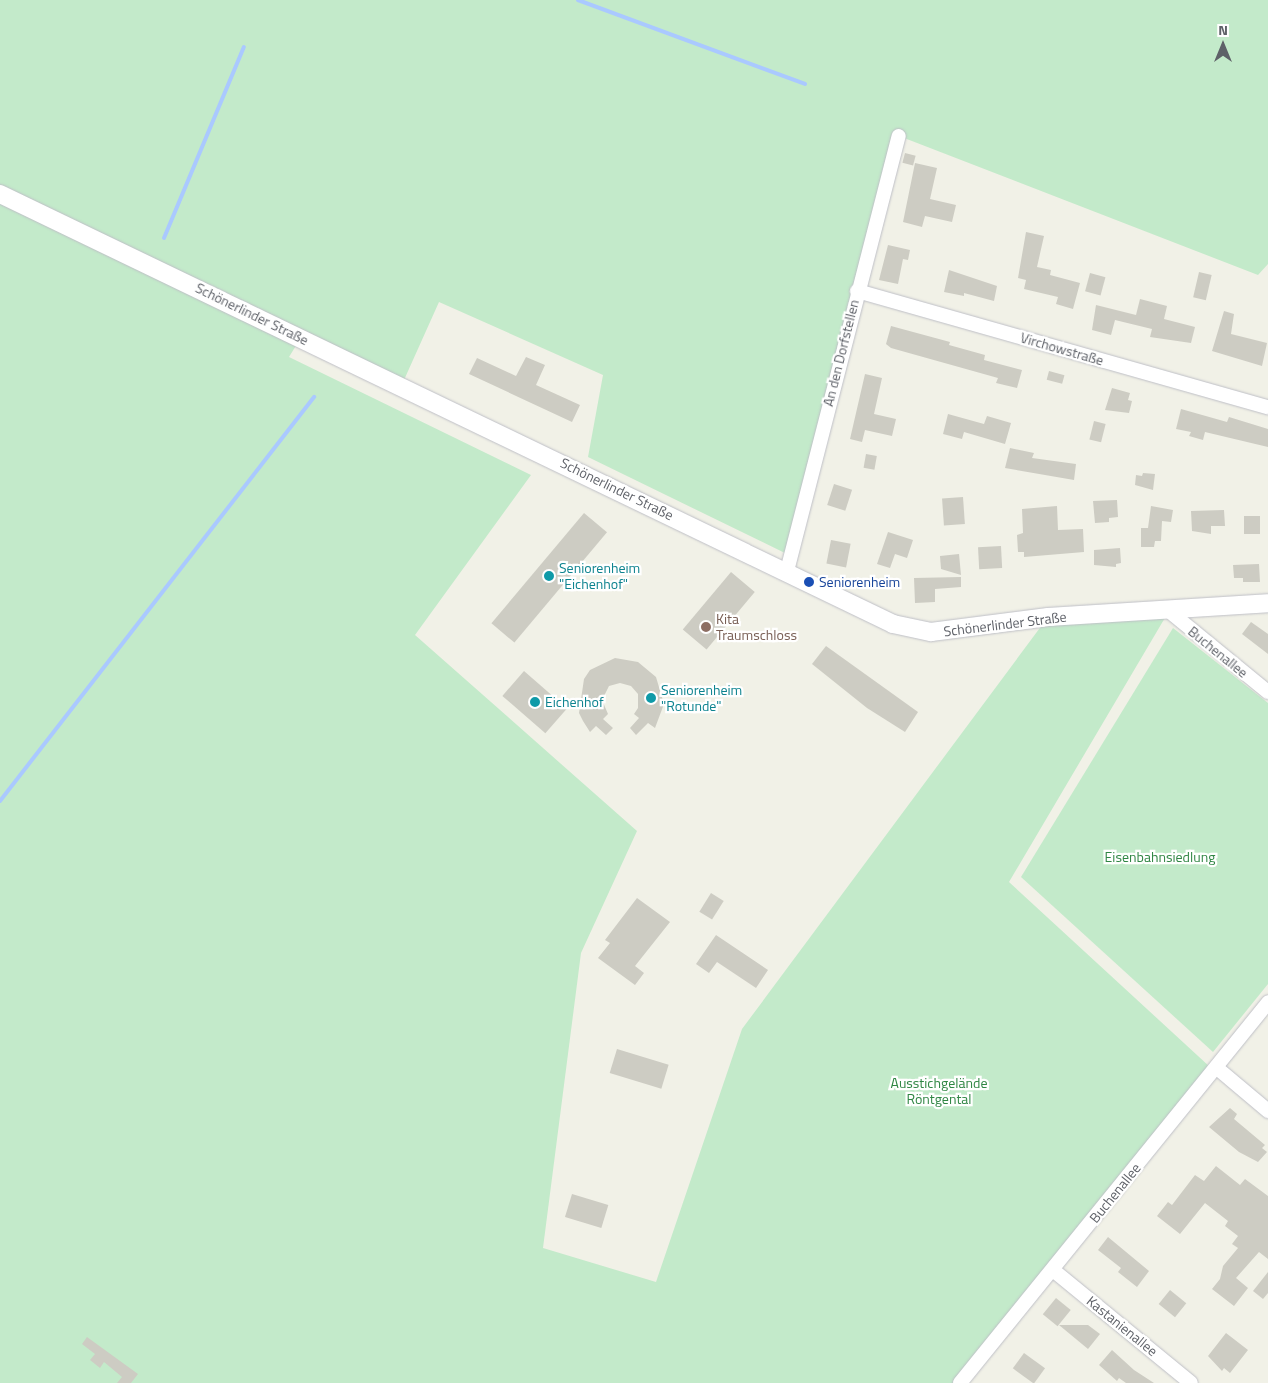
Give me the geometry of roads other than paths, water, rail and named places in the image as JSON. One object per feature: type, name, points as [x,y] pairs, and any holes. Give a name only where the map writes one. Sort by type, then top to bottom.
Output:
[{"type":"street","name":"An den Dorfstellen","points":[[787,571],[857,291],[899,136]]},
{"type":"street","name":"Schönerlinder Straße","points":[[0,194],[571,466],[894,624],[931,632],[1048,617],[1169,611],[1268,603]]},
{"type":"street","name":"Virchowstraße","points":[[857,291],[1268,407]]},
{"type":"street","name":"Buchenallee","points":[[1169,611],[1268,692]]},
{"type":"street","name":"Buchenallee","points":[[960,1383],[1217,1068],[1268,1002]]},
{"type":"street","points":[[1217,1068],[1268,1111]]},
{"type":"street","name":"Kastanienallee","points":[[1053,1270],[1191,1383]]},
{"type":"waterway","points":[[578,0],[805,84]]},
{"type":"waterway","points":[[164,238],[244,47]]},
{"type":"waterway","points":[[0,801],[314,397]]},
{"type":"place","name":"Seniorenheim \"Eichenhof\"","points":[[549,576]]},
{"type":"place","name":"Seniorenheim","points":[[809,582]]},
{"type":"place","name":"Kita Traumschloss","points":[[706,627]]},
{"type":"place","name":"Seniorenheim \"Rotunde\"","points":[[651,698]]},
{"type":"place","name":"Eichenhof","points":[[535,702]]},
{"type":"park label","name":"Eisenbahnsiedlung","points":[[1160,857]]},
{"type":"park label","name":"Ausstichgelände Röntgental","points":[[939,1092]]}]
